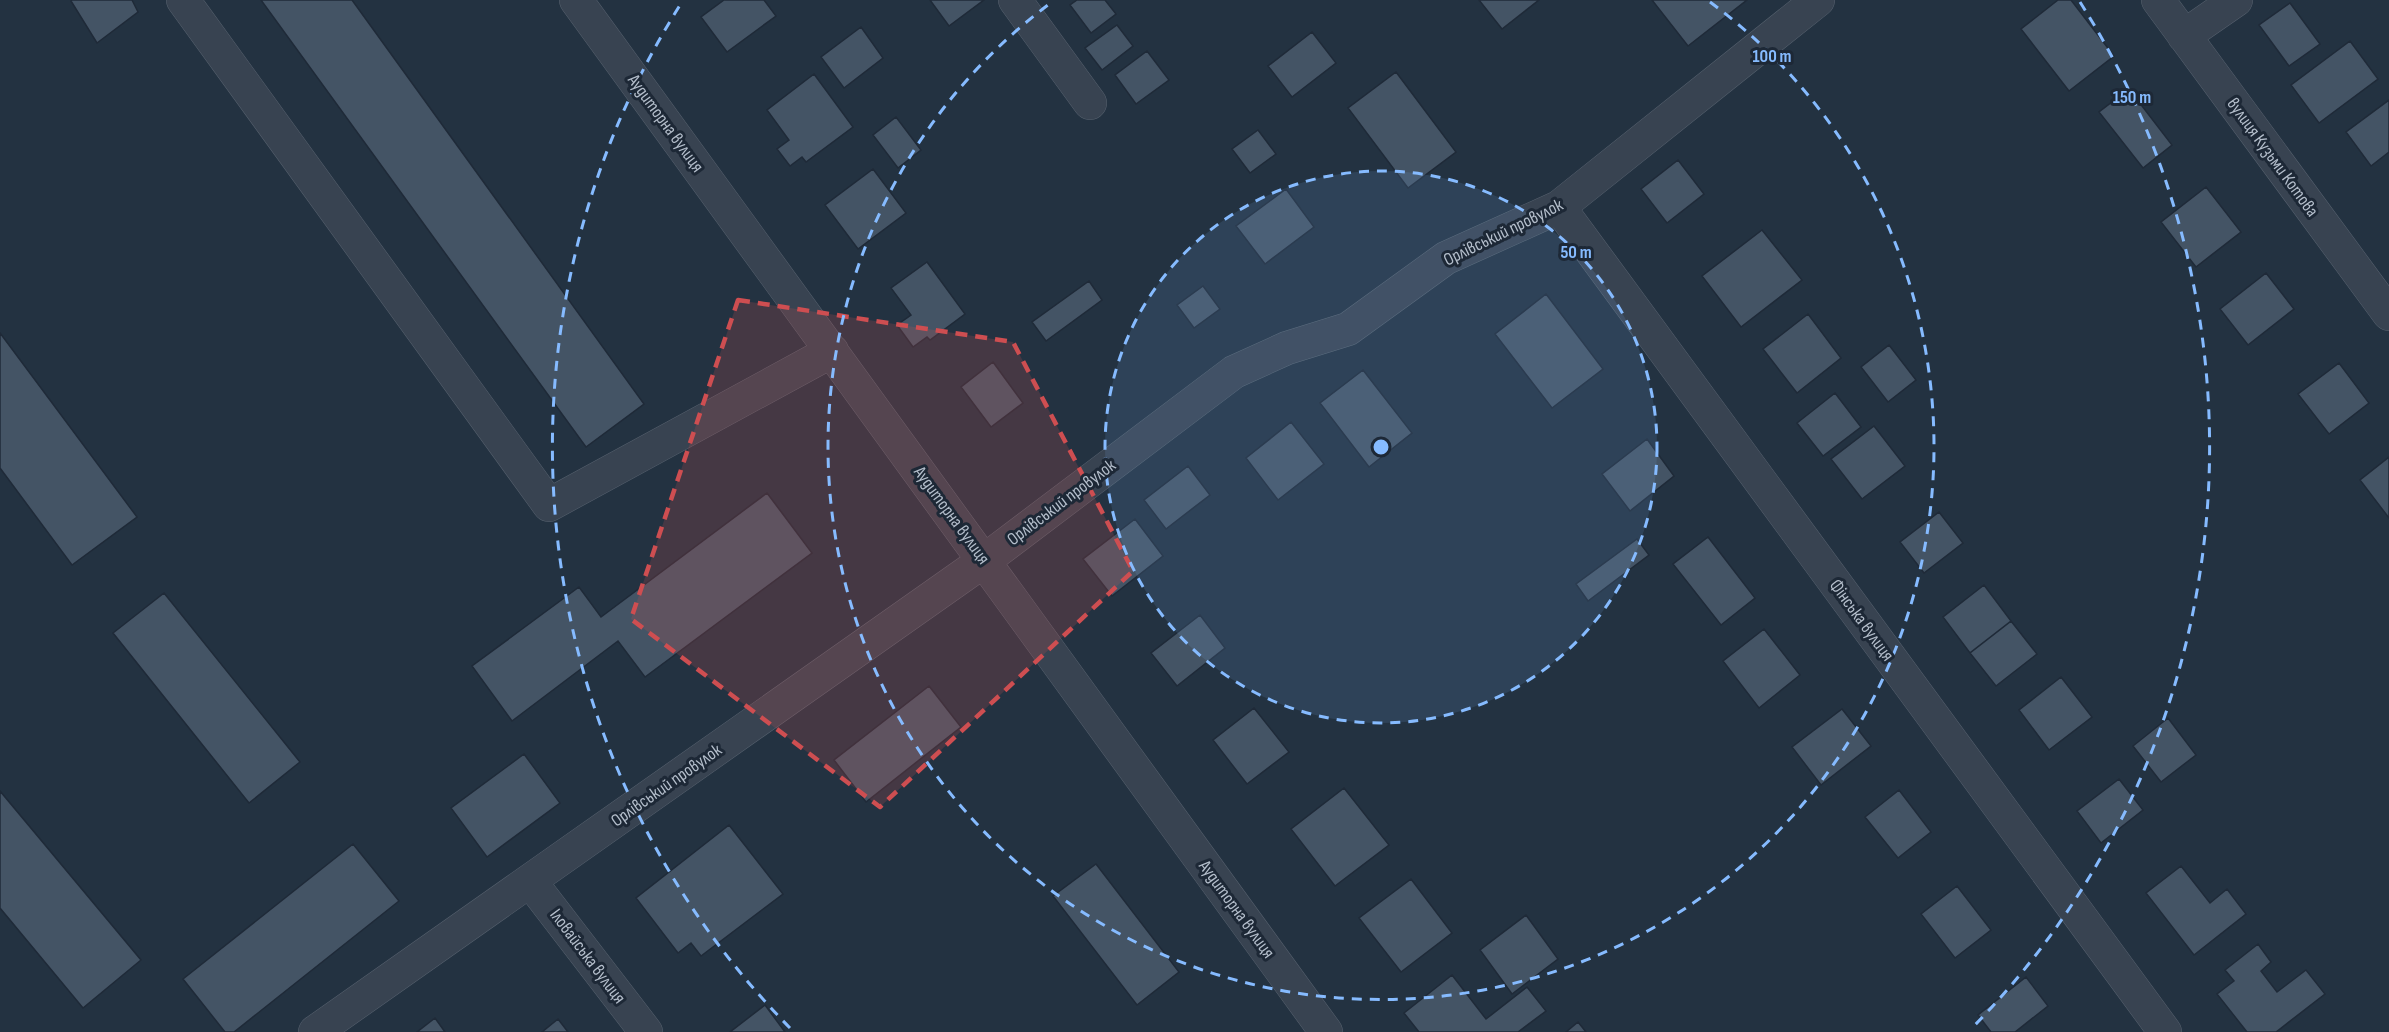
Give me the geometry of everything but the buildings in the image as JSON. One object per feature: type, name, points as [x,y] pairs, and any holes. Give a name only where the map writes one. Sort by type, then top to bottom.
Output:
[{"type":"street","points":[[183,0],[549,505],[832,351]]},
{"type":"street","name":"Аудиторна вулиця","points":[[576,0],[1326,1032]]},
{"type":"street","points":[[1015,0],[1090,103]]},
{"type":"street","name":"Орлівський провулок","points":[[315,1032],[985,560],[1234,372],[1287,348],[1348,329],[1446,258],[1559,207],[1818,0]]},
{"type":"street","name":"вулиця Кузьми Котова","points":[[2158,0],[2389,314]]},
{"type":"street","points":[[2184,36],[2236,0]]},
{"type":"street","name":"Фінська вулиця","points":[[1559,207],[2165,1032]]},
{"type":"street","name":"Іловайська вулиця","points":[[530,881],[646,1032]]},
{"type":"highlighted area","points":[[738,300],[1013,342],[1133,571],[880,807],[631,619]]}]
